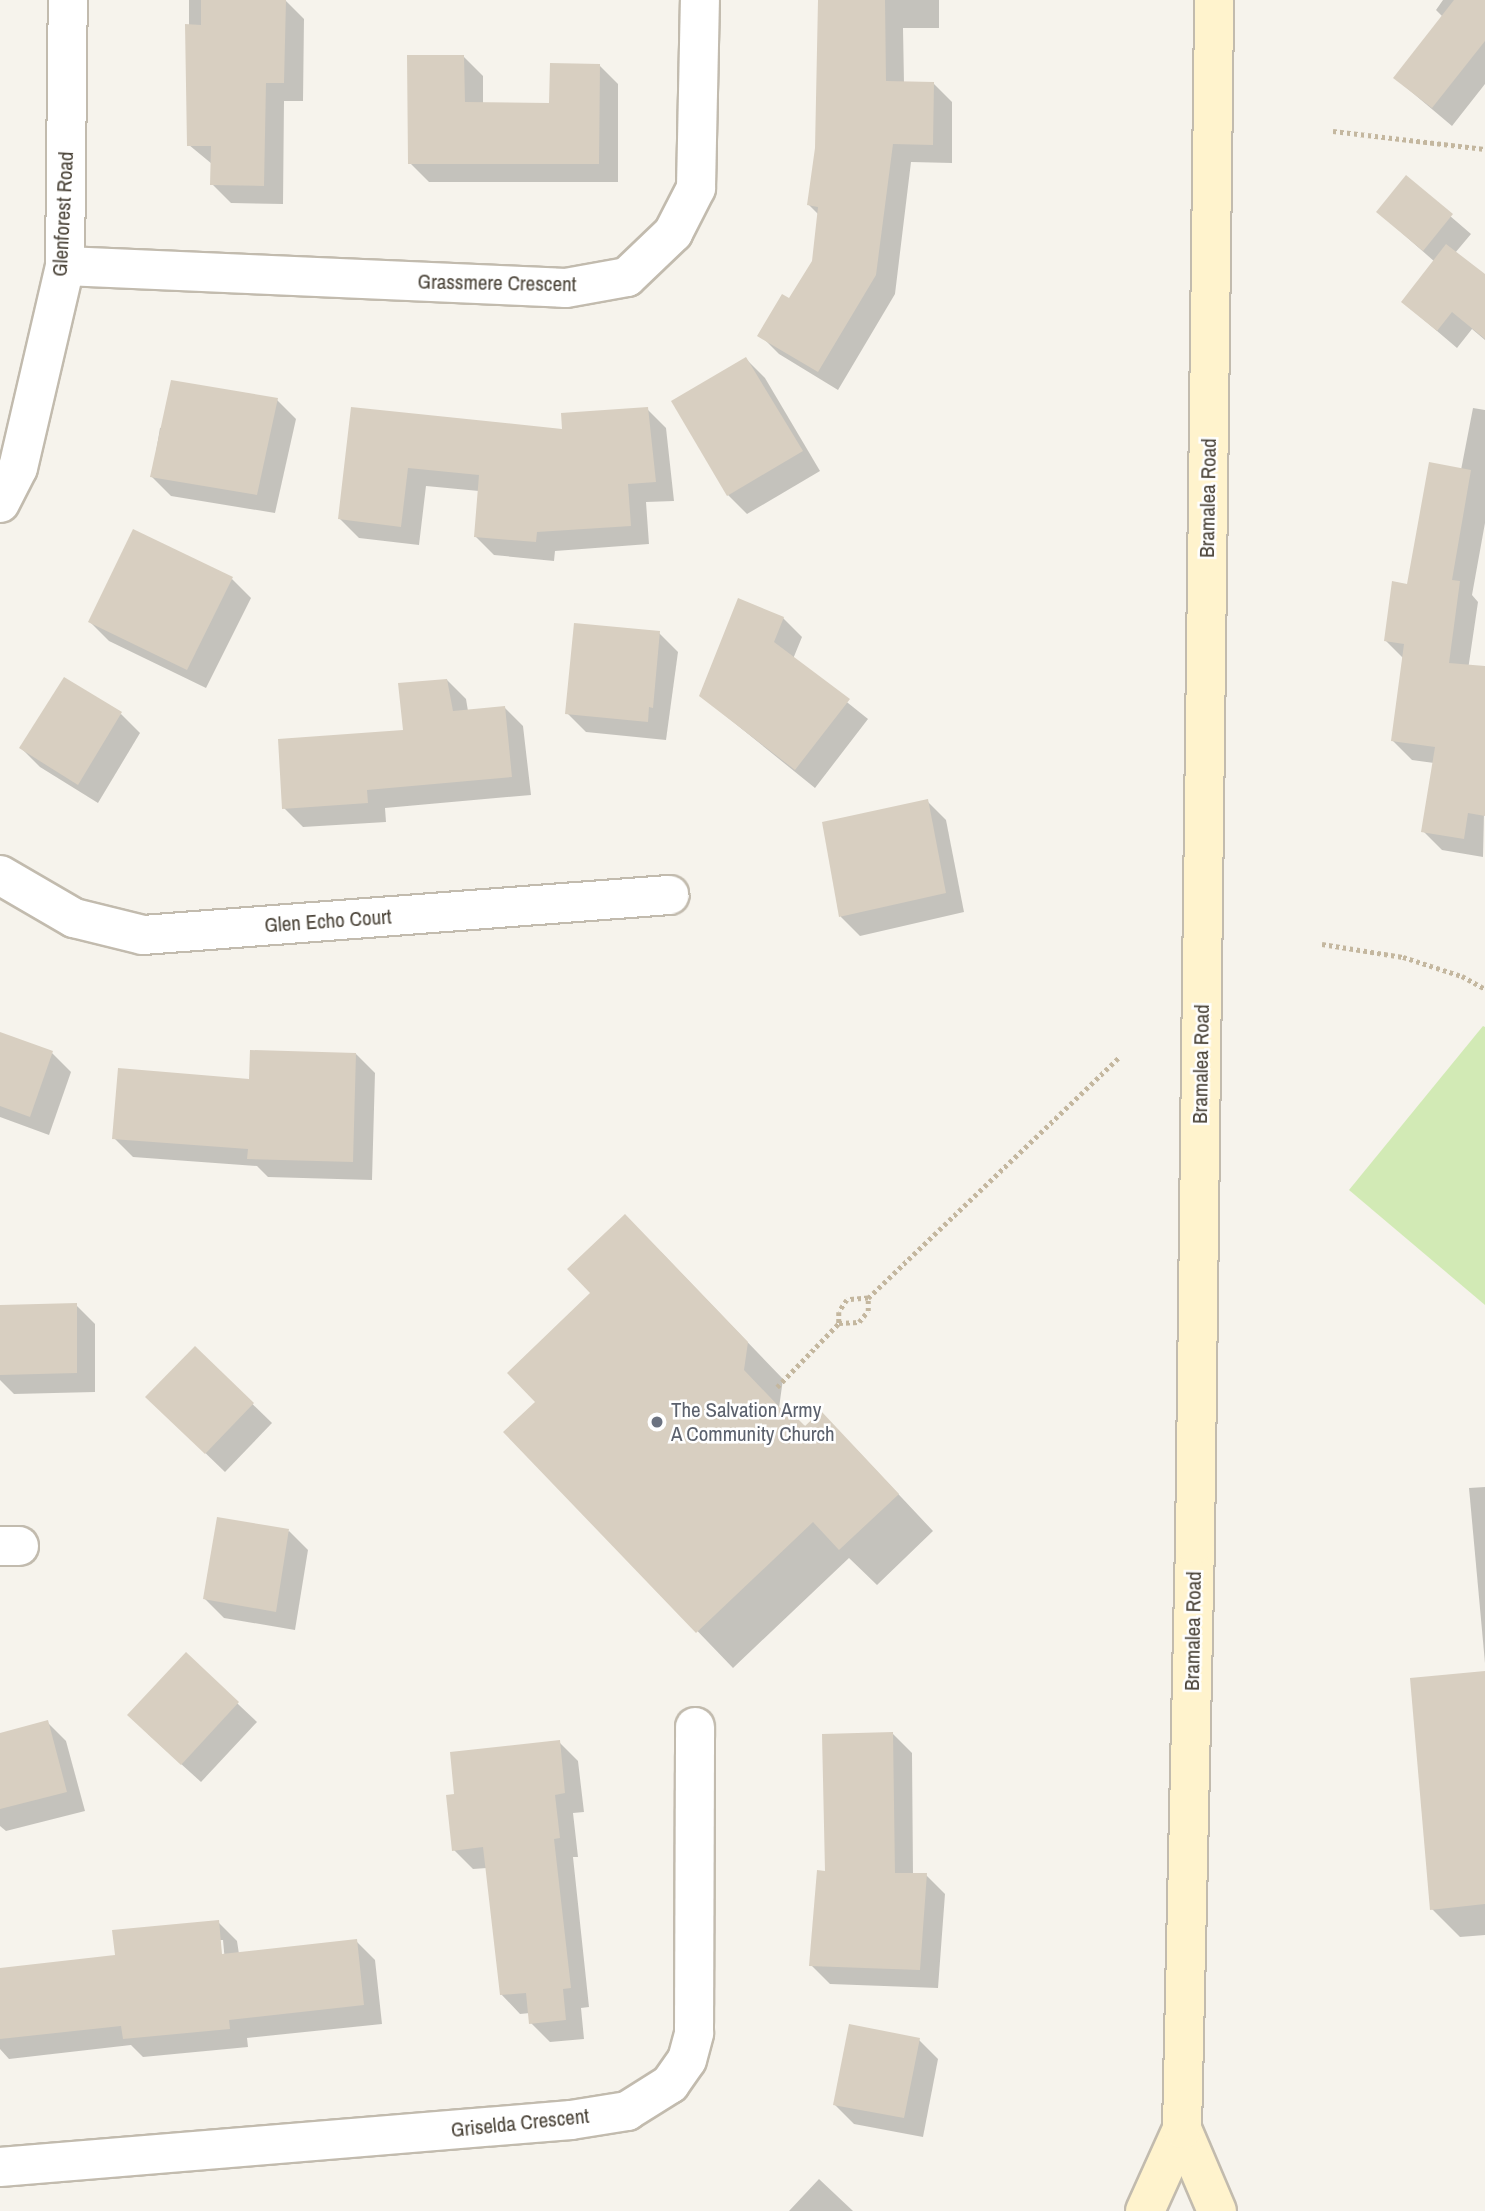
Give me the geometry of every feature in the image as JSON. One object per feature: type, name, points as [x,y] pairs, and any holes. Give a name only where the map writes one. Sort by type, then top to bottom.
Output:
[{"type":"main road","name":"Bramalea Road","points":[[1145,2211],[1182,2129],[1195,1545],[1214,0]]},
{"type":"main road","name":"Bramalea Road","points":[[1182,2129],[1217,2211]]},
{"type":"street","name":"Glenforest Road","points":[[0,503],[18,468],[65,266],[68,0]]},
{"type":"street","name":"Grassmere Crescent","points":[[65,266],[566,288],[627,277],[673,233],[696,188],[700,0]]},
{"type":"street","name":"Glen Echo Court","points":[[0,875],[74,918],[143,935],[669,895]]},
{"type":"street","name":"Griselda Crescent","points":[[0,2166],[571,2120],[627,2111],[670,2084],[687,2060],[694,2033],[695,1727]]},
{"type":"path","points":[[1333,131],[1485,149]]},
{"type":"path","points":[[1322,944],[1402,957],[1462,976],[1485,989]]},
{"type":"path","points":[[839,1323],[839,1312],[847,1300],[868,1298],[1118,1058]]},
{"type":"path","points":[[777,1387],[839,1323],[859,1322],[868,1311],[868,1298]]},
{"type":"green space","points":[[1483,1026],[1485,1027],[1485,1305],[1349,1190]]},
{"type":"building","points":[[201,0],[286,0],[284,83],[266,83],[264,186],[210,185],[211,146],[187,146],[185,24],[201,25]]},
{"type":"building","points":[[818,0],[885,0],[886,81],[934,82],[933,145],[893,144],[876,275],[818,372],[757,336],[782,294],[789,298],[812,261],[818,207],[807,205],[815,148]]},
{"type":"building","points":[[1454,0],[1485,0],[1485,41],[1432,108],[1393,78]]},
{"type":"building","points":[[407,55],[464,55],[465,102],[549,103],[550,63],[600,64],[599,164],[408,164]]},
{"type":"building","points":[[1406,175],[1453,214],[1423,251],[1376,212]]},
{"type":"building","points":[[1446,244],[1485,274],[1485,339],[1452,312],[1437,331],[1401,302]]},
{"type":"building","points":[[746,357],[803,451],[727,496],[671,401]]},
{"type":"building","points":[[171,380],[278,398],[257,495],[150,477]]},
{"type":"building","points":[[351,407],[562,429],[561,413],[648,407],[656,482],[628,484],[631,526],[537,532],[536,542],[474,537],[479,475],[408,468],[401,527],[338,519]]},
{"type":"building","points":[[1429,462],[1471,470],[1452,580],[1460,581],[1449,663],[1485,666],[1485,816],[1468,813],[1464,839],[1421,832],[1435,747],[1391,741],[1404,644],[1384,641],[1392,581],[1407,584]]},
{"type":"building","points":[[133,529],[233,577],[187,670],[88,622]]},
{"type":"building","points":[[738,598],[784,617],[774,642],[850,699],[795,770],[699,696]]},
{"type":"building","points":[[574,623],[660,631],[653,708],[649,707],[648,722],[565,714]]},
{"type":"building","points":[[64,677],[122,712],[78,785],[19,748]]},
{"type":"building","points":[[447,679],[453,711],[505,706],[512,777],[367,790],[368,803],[282,809],[278,739],[403,730],[398,683]]},
{"type":"building","points":[[928,799],[946,893],[839,917],[822,822]]},
{"type":"building","points":[[0,1032],[53,1051],[30,1117],[0,1106]]},
{"type":"building","points":[[250,1050],[356,1053],[353,1162],[247,1159],[248,1149],[112,1139],[118,1068],[249,1079]]},
{"type":"building","name":"The Salvation Army A Community Church","points":[[625,1214],[748,1342],[744,1370],[789,1417],[793,1414],[805,1426],[821,1411],[899,1494],[839,1550],[813,1522],[696,1633],[503,1432],[535,1402],[507,1373],[590,1293],[567,1269]]},
{"type":"building","points":[[77,1303],[77,1373],[0,1375],[0,1305]]},
{"type":"building","points":[[195,1346],[254,1403],[205,1454],[145,1397]]},
{"type":"building","points":[[217,1517],[289,1529],[276,1612],[203,1599]]},
{"type":"building","points":[[186,1652],[239,1702],[181,1765],[127,1715]]},
{"type":"building","points":[[1485,1671],[1485,1904],[1430,1910],[1410,1678]]},
{"type":"building","points":[[48,1720],[67,1792],[0,1809],[0,1733]]},
{"type":"building","points":[[893,1732],[895,1873],[927,1873],[920,1970],[809,1966],[817,1870],[825,1871],[822,1734]]},
{"type":"building","points":[[560,1740],[565,1793],[555,1795],[560,1838],[554,1839],[571,1988],[563,1989],[566,2020],[529,2024],[526,1993],[500,1995],[483,1847],[452,1851],[446,1795],[454,1794],[450,1752]]},
{"type":"building","points":[[219,1920],[222,1954],[357,1939],[364,2005],[229,2020],[230,2029],[123,2039],[121,2026],[0,2039],[0,1968],[115,1955],[112,1930]]},
{"type":"building","points":[[849,2024],[920,2038],[904,2118],[833,2105]]},
{"type":"place","name":"The Salvation Army A Community Church","points":[[657,1422]]}]
